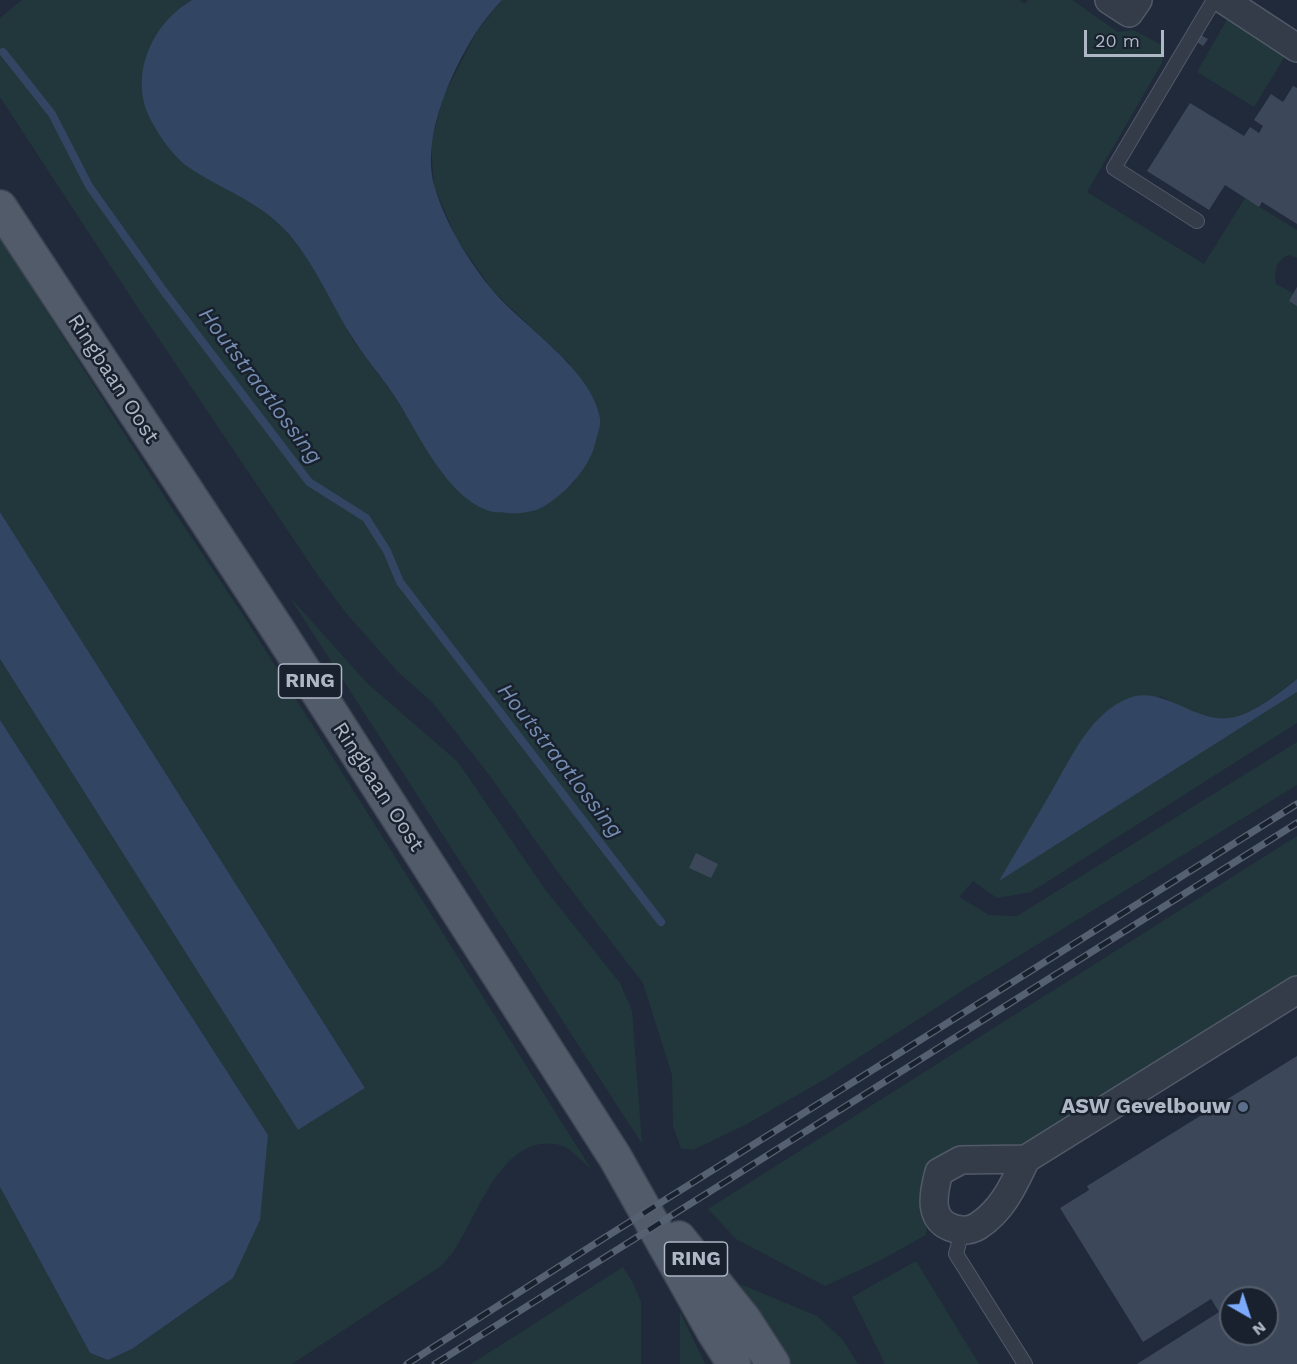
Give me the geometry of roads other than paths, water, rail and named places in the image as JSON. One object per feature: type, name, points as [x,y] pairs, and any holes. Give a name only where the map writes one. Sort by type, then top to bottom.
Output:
[{"type":"main road","name":"Ringbaan Oost","points":[[0,207],[280,633],[615,1157],[734,1364]]},
{"type":"main road","name":"Ringbaan Oost","points":[[615,1157],[744,1319],[773,1364]]},
{"type":"street","points":[[1109,0],[1129,13],[1138,0]]},
{"type":"street","points":[[1224,0],[1297,48]]},
{"type":"street","points":[[1026,1159],[1007,1198],[977,1226],[962,1231],[947,1227],[940,1221],[935,1212],[934,1190],[939,1172],[961,1160],[1026,1159],[1297,990]]},
{"type":"lane","points":[[1197,221],[1114,168],[1214,0]]},
{"type":"lane","points":[[962,1231],[956,1254],[1025,1364]]},
{"type":"water","points":[[192,0],[502,0],[477,31],[448,86],[435,128],[431,169],[445,215],[476,269],[494,292],[571,366],[594,400],[600,421],[592,453],[581,472],[567,489],[550,503],[525,512],[493,512],[473,503],[459,491],[445,477],[393,394],[363,354],[294,240],[261,210],[188,167],[165,143],[151,121],[143,98],[144,65],[157,34],[178,9]]},
{"type":"water","points":[[0,512],[365,1088],[298,1130],[0,659]]},
{"type":"water","points":[[1297,679],[1297,692],[999,881],[1080,742],[1110,709],[1122,701],[1137,696],[1151,696],[1165,699],[1206,716],[1235,717],[1260,706]]},
{"type":"water","points":[[0,720],[268,1135],[260,1220],[233,1278],[132,1349],[108,1360],[90,1353],[0,1187]]},
{"type":"waterway","name":"Houtstraatlossing","points":[[3,52],[52,114],[89,186],[163,290],[309,482],[366,518],[387,551],[400,582],[661,922]]},
{"type":"railway","points":[[407,1364],[1297,804]]},
{"type":"railway","points":[[435,1364],[1297,823]]},
{"type":"place","name":"ASW Gevelbouw","points":[[1243,1107]]}]
